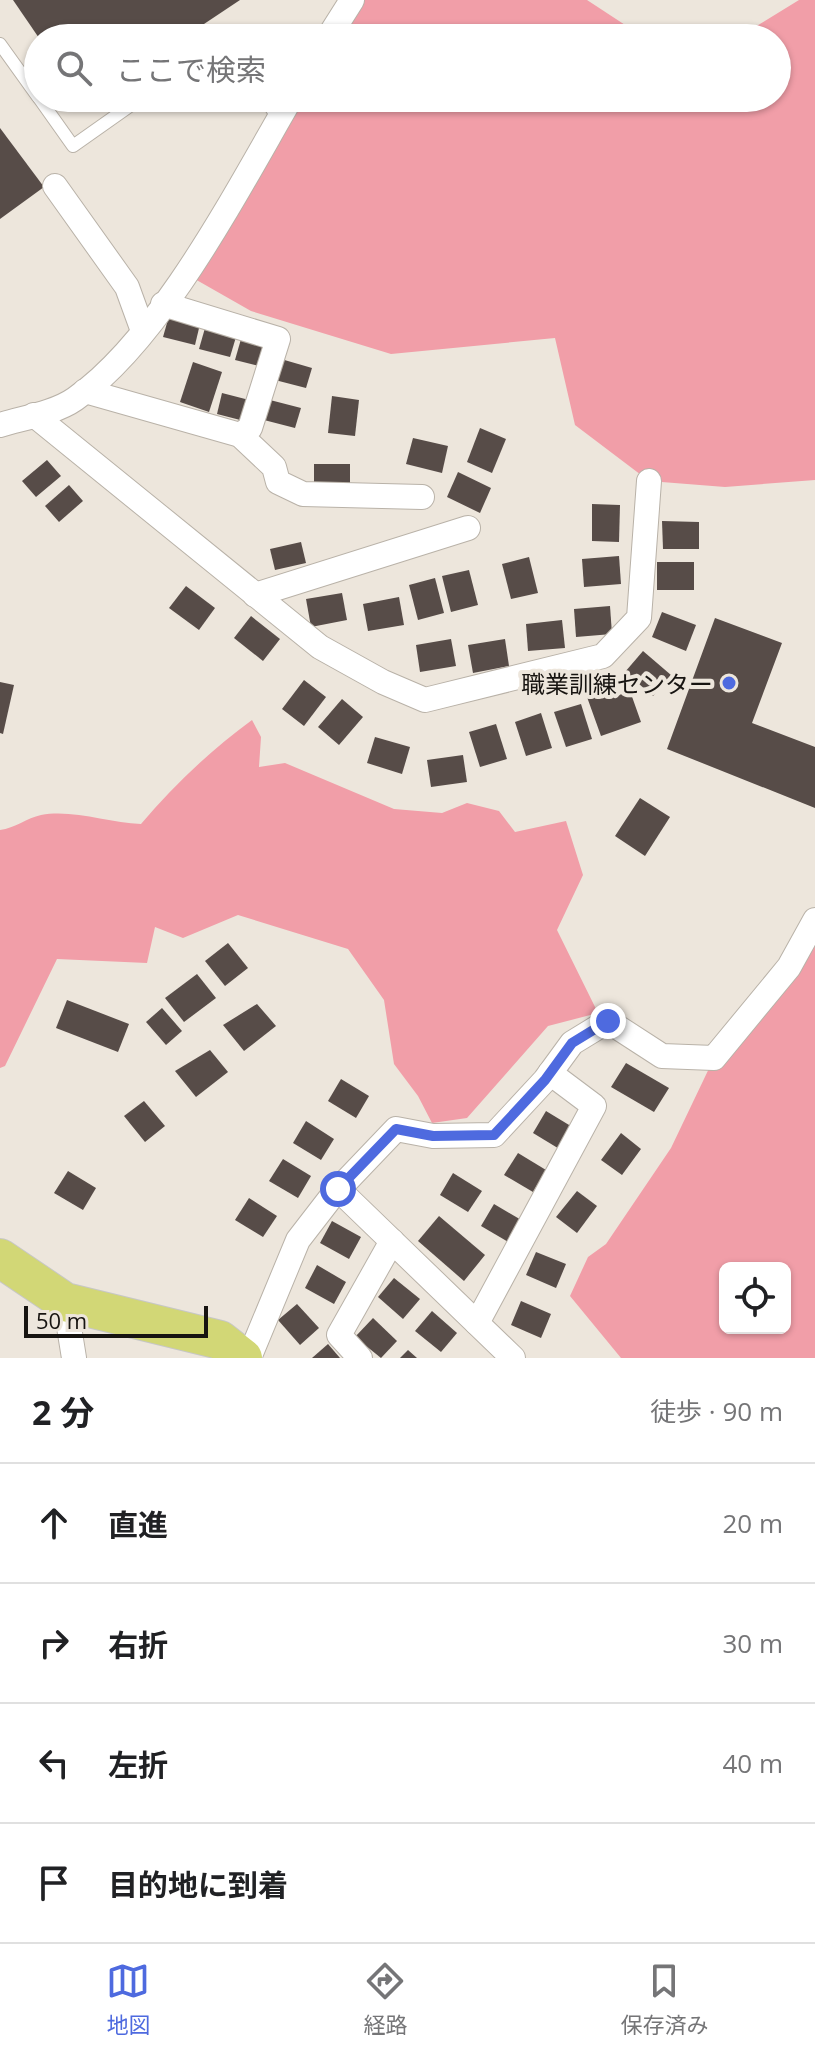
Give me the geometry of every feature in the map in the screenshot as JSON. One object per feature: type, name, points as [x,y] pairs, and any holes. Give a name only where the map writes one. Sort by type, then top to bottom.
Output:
[{"type":"main road","points":[[0,1258],[65,1302],[220,1340],[246,1358]]},
{"type":"street","points":[[337,24],[352,0]]},
{"type":"street","points":[[0,425],[72,401],[105,375],[186,274],[283,112]]},
{"type":"street","points":[[55,186],[127,287],[143,331]]},
{"type":"street","points":[[163,304],[278,339],[250,428],[240,435]]},
{"type":"street","points":[[85,391],[240,435],[274,467],[278,482],[303,494],[422,497]]},
{"type":"street","points":[[34,415],[320,647],[383,682],[425,700],[603,656],[639,618],[649,481]]},
{"type":"street","points":[[255,595],[468,528]]},
{"type":"street","points":[[246,1358],[298,1240],[338,1189],[396,1129],[433,1136],[494,1135],[550,1073],[572,1043],[608,1021],[662,1056],[714,1058],[789,967],[815,920]]},
{"type":"street","points":[[477,1323],[594,1106],[550,1073]]},
{"type":"street","points":[[338,1189],[513,1358]]},
{"type":"street","points":[[360,1358],[339,1335],[392,1241]]},
{"type":"street","points":[[65,1302],[74,1358]]},
{"type":"lane","points":[[0,44],[24,78]]},
{"type":"lane","points":[[48,112],[73,146],[121,112]]},
{"type":"shaded area","points":[[352,0],[587,0],[624,24],[337,24]]},
{"type":"shaded area","points":[[799,0],[815,0],[815,480],[725,487],[649,481],[575,425],[555,338],[391,354],[251,311],[186,274],[283,112],[791,112],[791,24],[760,24]]},
{"type":"shaded area","points":[[252,720],[261,737],[259,767],[285,763],[394,809],[442,813],[467,803],[499,811],[515,832],[566,821],[583,875],[557,930],[598,1013],[548,1026],[467,1118],[432,1123],[418,1096],[394,1064],[384,1000],[348,949],[238,915],[183,938],[155,927],[147,963],[57,959],[5,1066],[0,1068],[0,830],[36,816],[53,814],[141,824],[194,769]]},
{"type":"shaded area","points":[[815,914],[815,1358],[621,1358],[570,1296],[588,1257],[606,1244],[671,1148],[714,1058]]},
{"type":"building","points":[[13,0],[240,0],[204,24],[29,24]]},
{"type":"building","points":[[0,128],[44,187],[0,219]]},
{"type":"building","points":[[169,316],[200,324],[195,345],[163,337]]},
{"type":"building","points":[[205,328],[236,337],[230,357],[199,349]]},
{"type":"building","points":[[241,339],[272,348],[267,368],[235,360]]},
{"type":"building","points":[[281,359],[312,368],[306,388],[275,380]]},
{"type":"building","points":[[193,362],[222,372],[209,412],[180,402]]},
{"type":"building","points":[[222,393],[253,401],[248,422],[217,414]]},
{"type":"building","points":[[332,396],[359,400],[355,436],[328,433]]},
{"type":"building","points":[[270,400],[301,408],[295,428],[264,420]]},
{"type":"building","points":[[480,428],[506,439],[492,473],[467,462]]},
{"type":"building","points":[[413,438],[448,446],[442,473],[406,464]]},
{"type":"building","points":[[47,460],[61,476],[36,497],[22,481]]},
{"type":"building","points":[[314,464],[350,464],[350,492],[314,491]]},
{"type":"building","points":[[458,472],[491,488],[480,513],[447,497]]},
{"type":"building","points":[[69,485],[83,501],[59,522],[45,506]]},
{"type":"building","points":[[592,504],[620,505],[619,542],[592,541]]},
{"type":"building","points":[[662,521],[699,522],[699,549],[663,549]]},
{"type":"building","points":[[301,542],[306,563],[275,570],[270,549]]},
{"type":"building","points":[[619,556],[621,584],[584,587],[582,559]]},
{"type":"building","points":[[529,557],[538,593],[511,599],[502,564]]},
{"type":"building","points":[[657,562],[694,562],[694,590],[657,590]]},
{"type":"building","points":[[469,570],[478,605],[451,612],[442,576]]},
{"type":"building","points":[[435,578],[444,613],[418,620],[409,585]]},
{"type":"building","points":[[186,586],[215,608],[199,630],[169,608]]},
{"type":"building","points":[[342,593],[347,620],[311,627],[306,599]]},
{"type":"building","points":[[399,597],[404,625],[368,631],[363,604]]},
{"type":"building","points":[[610,606],[612,634],[576,637],[574,609]]},
{"type":"building","points":[[662,612],[696,625],[686,651],[652,637]]},
{"type":"building","points":[[251,616],[280,639],[263,661],[234,638]]},
{"type":"building","name":"職業訓練センター","points":[[715,618],[782,643],[752,723],[815,747],[815,808],[667,749]]},
{"type":"building","points":[[562,620],[565,648],[528,651],[526,624]]},
{"type":"building","points":[[451,639],[456,666],[420,672],[416,645]]},
{"type":"building","points":[[505,639],[509,666],[473,673],[468,645]]},
{"type":"building","points":[[643,651],[671,675],[653,696],[625,672]]},
{"type":"building","points":[[304,680],[326,697],[304,726],[282,709]]},
{"type":"building","points":[[0,682],[14,685],[3,734],[0,733]]},
{"type":"building","points":[[608,690],[611,698],[630,691],[641,722],[601,736],[587,697]]},
{"type":"building","points":[[342,699],[363,717],[339,745],[318,727]]},
{"type":"building","points":[[581,704],[592,739],[566,747],[554,712]]},
{"type":"building","points":[[541,713],[552,748],[526,756],[515,722]]},
{"type":"building","points":[[496,724],[507,759],[480,767],[469,732]]},
{"type":"building","points":[[375,737],[410,747],[402,774],[367,763]]},
{"type":"building","points":[[463,755],[467,782],[431,787],[427,760]]},
{"type":"building","points":[[640,798],[670,817],[645,856],[615,836]]},
{"type":"building","points":[[228,943],[248,968],[225,986],[205,961]]},
{"type":"building","points":[[197,974],[216,998],[184,1022],[165,998]]},
{"type":"building","points":[[67,1000],[129,1024],[118,1052],[56,1028]]},
{"type":"building","points":[[257,1004],[276,1026],[244,1051],[223,1025]]},
{"type":"building","points":[[162,1008],[182,1031],[166,1045],[146,1022]]},
{"type":"building","points":[[210,1050],[228,1072],[196,1097],[175,1071]]},
{"type":"building","points":[[626,1063],[669,1088],[654,1112],[611,1087]]},
{"type":"building","points":[[341,1079],[369,1096],[356,1118],[328,1101]]},
{"type":"building","points":[[144,1101],[165,1126],[145,1142],[124,1116]]},
{"type":"building","points":[[546,1111],[574,1128],[561,1150],[533,1133]]},
{"type":"building","points":[[306,1121],[334,1139],[321,1160],[293,1143]]},
{"type":"building","points":[[621,1133],[641,1149],[622,1175],[601,1160]]},
{"type":"building","points":[[518,1153],[546,1170],[533,1192],[504,1175]]},
{"type":"building","points":[[283,1159],[311,1176],[298,1198],[269,1181]]},
{"type":"building","points":[[68,1171],[96,1188],[83,1210],[54,1193]]},
{"type":"building","points":[[453,1173],[482,1191],[468,1212],[440,1195]]},
{"type":"building","points":[[577,1191],[597,1206],[577,1233],[556,1217]]},
{"type":"building","points":[[249,1198],[277,1216],[263,1237],[235,1220]]},
{"type":"building","points":[[494,1204],[523,1221],[510,1243],[481,1226]]},
{"type":"building","points":[[439,1216],[485,1255],[464,1281],[418,1241]]},
{"type":"building","points":[[332,1221],[361,1237],[349,1259],[320,1243]]},
{"type":"building","points":[[536,1252],[566,1264],[556,1288],[526,1275]]},
{"type":"building","points":[[317,1265],[346,1282],[334,1304],[305,1288]]},
{"type":"building","points":[[394,1278],[420,1299],[403,1319],[378,1297]]},
{"type":"building","points":[[521,1301],[551,1314],[541,1338],[511,1325]]},
{"type":"building","points":[[297,1304],[319,1328],[300,1345],[278,1320]]},
{"type":"building","points":[[432,1311],[457,1333],[441,1352],[415,1331]]},
{"type":"building","points":[[373,1318],[397,1341],[381,1358],[355,1337]]},
{"type":"building","points":[[328,1344],[340,1358],[312,1358]]},
{"type":"building","points":[[408,1350],[417,1358],[400,1358]]},
{"type":"place","name":"職業訓練センター","points":[[729,683]]},
{"type":"route","points":[[338,1189],[396,1129],[433,1136],[494,1135],[545,1080],[572,1043],[608,1021]]}]
